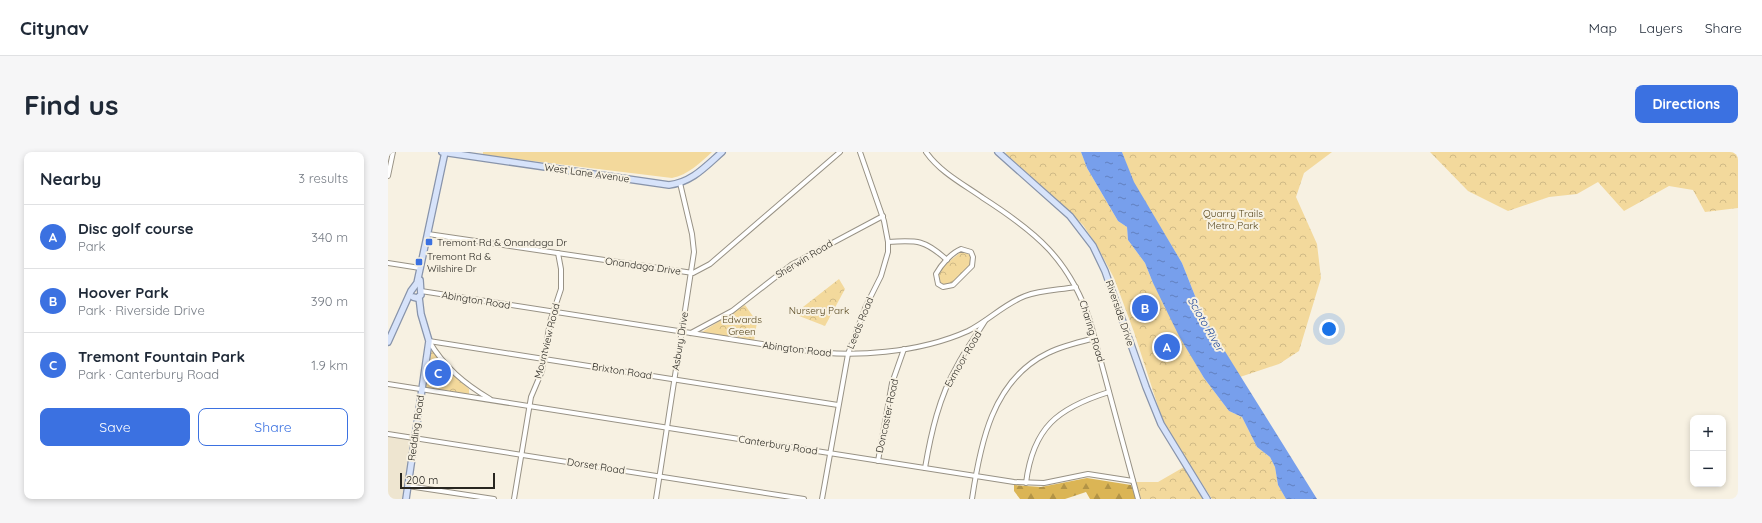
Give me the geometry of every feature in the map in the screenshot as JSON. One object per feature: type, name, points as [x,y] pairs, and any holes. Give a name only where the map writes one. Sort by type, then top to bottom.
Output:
[{"type":"main road","name":"West Lane Avenue","points":[[444,152],[657,184],[680,183],[690,180],[722,152]]},
{"type":"main road","name":"Redding Road","points":[[406,499],[429,341],[416,294],[444,152]]},
{"type":"main road","name":"Riverside Drive","points":[[998,152],[1070,216],[1093,246],[1105,272],[1146,387],[1161,424],[1207,499]]},
{"type":"main road","points":[[388,342],[404,306],[416,294]]},
{"type":"street","points":[[388,176],[392,152]]},
{"type":"street","name":"Onandaga Drive","points":[[428,234],[691,273],[702,270],[710,264],[840,152]]},
{"type":"street","name":"Leeds Road","points":[[822,499],[848,354],[866,306],[884,268],[888,242],[882,216],[860,152]]},
{"type":"street","name":"Charing Road","points":[[926,152],[956,181],[1018,221],[1052,250],[1076,287],[1083,301],[1095,338],[1133,481]]},
{"type":"street","name":"Asbury Drive","points":[[656,499],[694,246],[680,183]]},
{"type":"street","name":"Sherwin Road","points":[[690,333],[732,311],[791,265],[882,216]]},
{"type":"street","points":[[888,242],[924,242],[947,260]]},
{"type":"street","points":[[961,249],[971,252],[973,257],[972,266],[953,285],[948,287],[938,284],[936,279],[938,269],[947,260],[956,251],[961,249]]},
{"type":"street","name":"Mountview Road","points":[[514,499],[528,406],[533,390],[541,376],[552,312],[560,293],[562,280],[558,253]]},
{"type":"street","points":[[388,263],[420,268]]},
{"type":"street","name":"Abington Road","points":[[416,294],[436,294],[814,352],[848,354],[904,349],[952,337],[985,321],[1005,306],[1025,296],[1076,287]]},
{"type":"street","name":"Exmoor Road","points":[[925,468],[932,430],[944,393],[957,366],[985,321]]},
{"type":"street","points":[[972,499],[980,447],[990,419],[1014,380],[1026,367],[1048,352],[1095,338]]},
{"type":"street","name":"Brixton Road","points":[[429,341],[838,405]]},
{"type":"street","name":"Canterbury Road","points":[[429,341],[440,359],[455,375],[493,401],[1026,483],[1044,482],[1088,474],[1133,481]]},
{"type":"street","name":"Doncaster Road","points":[[878,460],[890,390],[904,349]]},
{"type":"street","points":[[388,384],[493,401]]},
{"type":"street","points":[[1026,483],[1033,450],[1044,431],[1053,420],[1074,404],[1109,392]]},
{"type":"street","name":"Dorset Road","points":[[388,434],[804,499]]},
{"type":"street","points":[[1133,481],[1138,499]]},
{"type":"street","points":[[408,486],[494,499]]},
{"type":"shaded area","points":[[388,434],[414,438],[406,499],[388,499]]},
{"type":"green space","points":[[483,152],[712,152],[689,171],[672,178],[483,155]]},
{"type":"green space","points":[[1081,152],[1087,168],[1118,221],[1127,227],[1128,240],[1145,263],[1153,283],[1204,378],[1229,411],[1242,417],[1257,447],[1270,457],[1275,467],[1278,485],[1286,499],[1212,499],[1164,425],[1134,332],[1114,278],[1097,246],[1083,225],[1005,153]]},
{"type":"green space","name":"Quarry Trails Metro Park","points":[[1122,152],[1332,152],[1304,173],[1296,197],[1317,244],[1321,278],[1299,351],[1279,364],[1240,377],[1203,316],[1182,263],[1133,182]]},
{"type":"green space","points":[[1430,152],[1738,152],[1738,208],[1705,212],[1693,190],[1669,186],[1624,211],[1598,182],[1577,194],[1549,197],[1508,211],[1468,191]]},
{"type":"green space","points":[[962,251],[970,255],[971,265],[952,284],[944,285],[939,282],[937,275],[940,269]]},
{"type":"green space","name":"Nursery Park","points":[[839,279],[845,289],[825,326],[794,314]]},
{"type":"green space","name":"Edwards Green","points":[[745,305],[757,322],[754,341],[702,332]]},
{"type":"green space","points":[[432,351],[450,372],[469,389],[469,394],[424,387],[429,352]]},
{"type":"green space","points":[[1184,467],[1203,499],[1141,499],[1136,482],[1158,482]]},
{"type":"green space","points":[[1087,478],[1131,485],[1136,499],[1090,499],[1086,492],[1065,499],[1020,499],[1014,491],[1014,485],[1041,487]]},
{"type":"water","name":"Scioto River","points":[[1081,152],[1122,152],[1134,182],[1182,263],[1203,316],[1317,499],[1286,499],[1278,485],[1275,467],[1270,457],[1257,447],[1242,417],[1229,411],[1204,378],[1179,336],[1145,263],[1128,240],[1127,227],[1118,221],[1087,168]]},
{"type":"place","name":"Tremont Rd & Onandaga Dr","points":[[429,242]]},
{"type":"place","name":"Tremont Rd & Wilshire Dr","points":[[419,262]]},
{"type":"place","name":"Hoover Park","points":[[1145,308]]},
{"type":"place","name":"Disc golf course","points":[[1167,347]]},
{"type":"place","name":"Tremont Fountain Park","points":[[438,373]]}]
